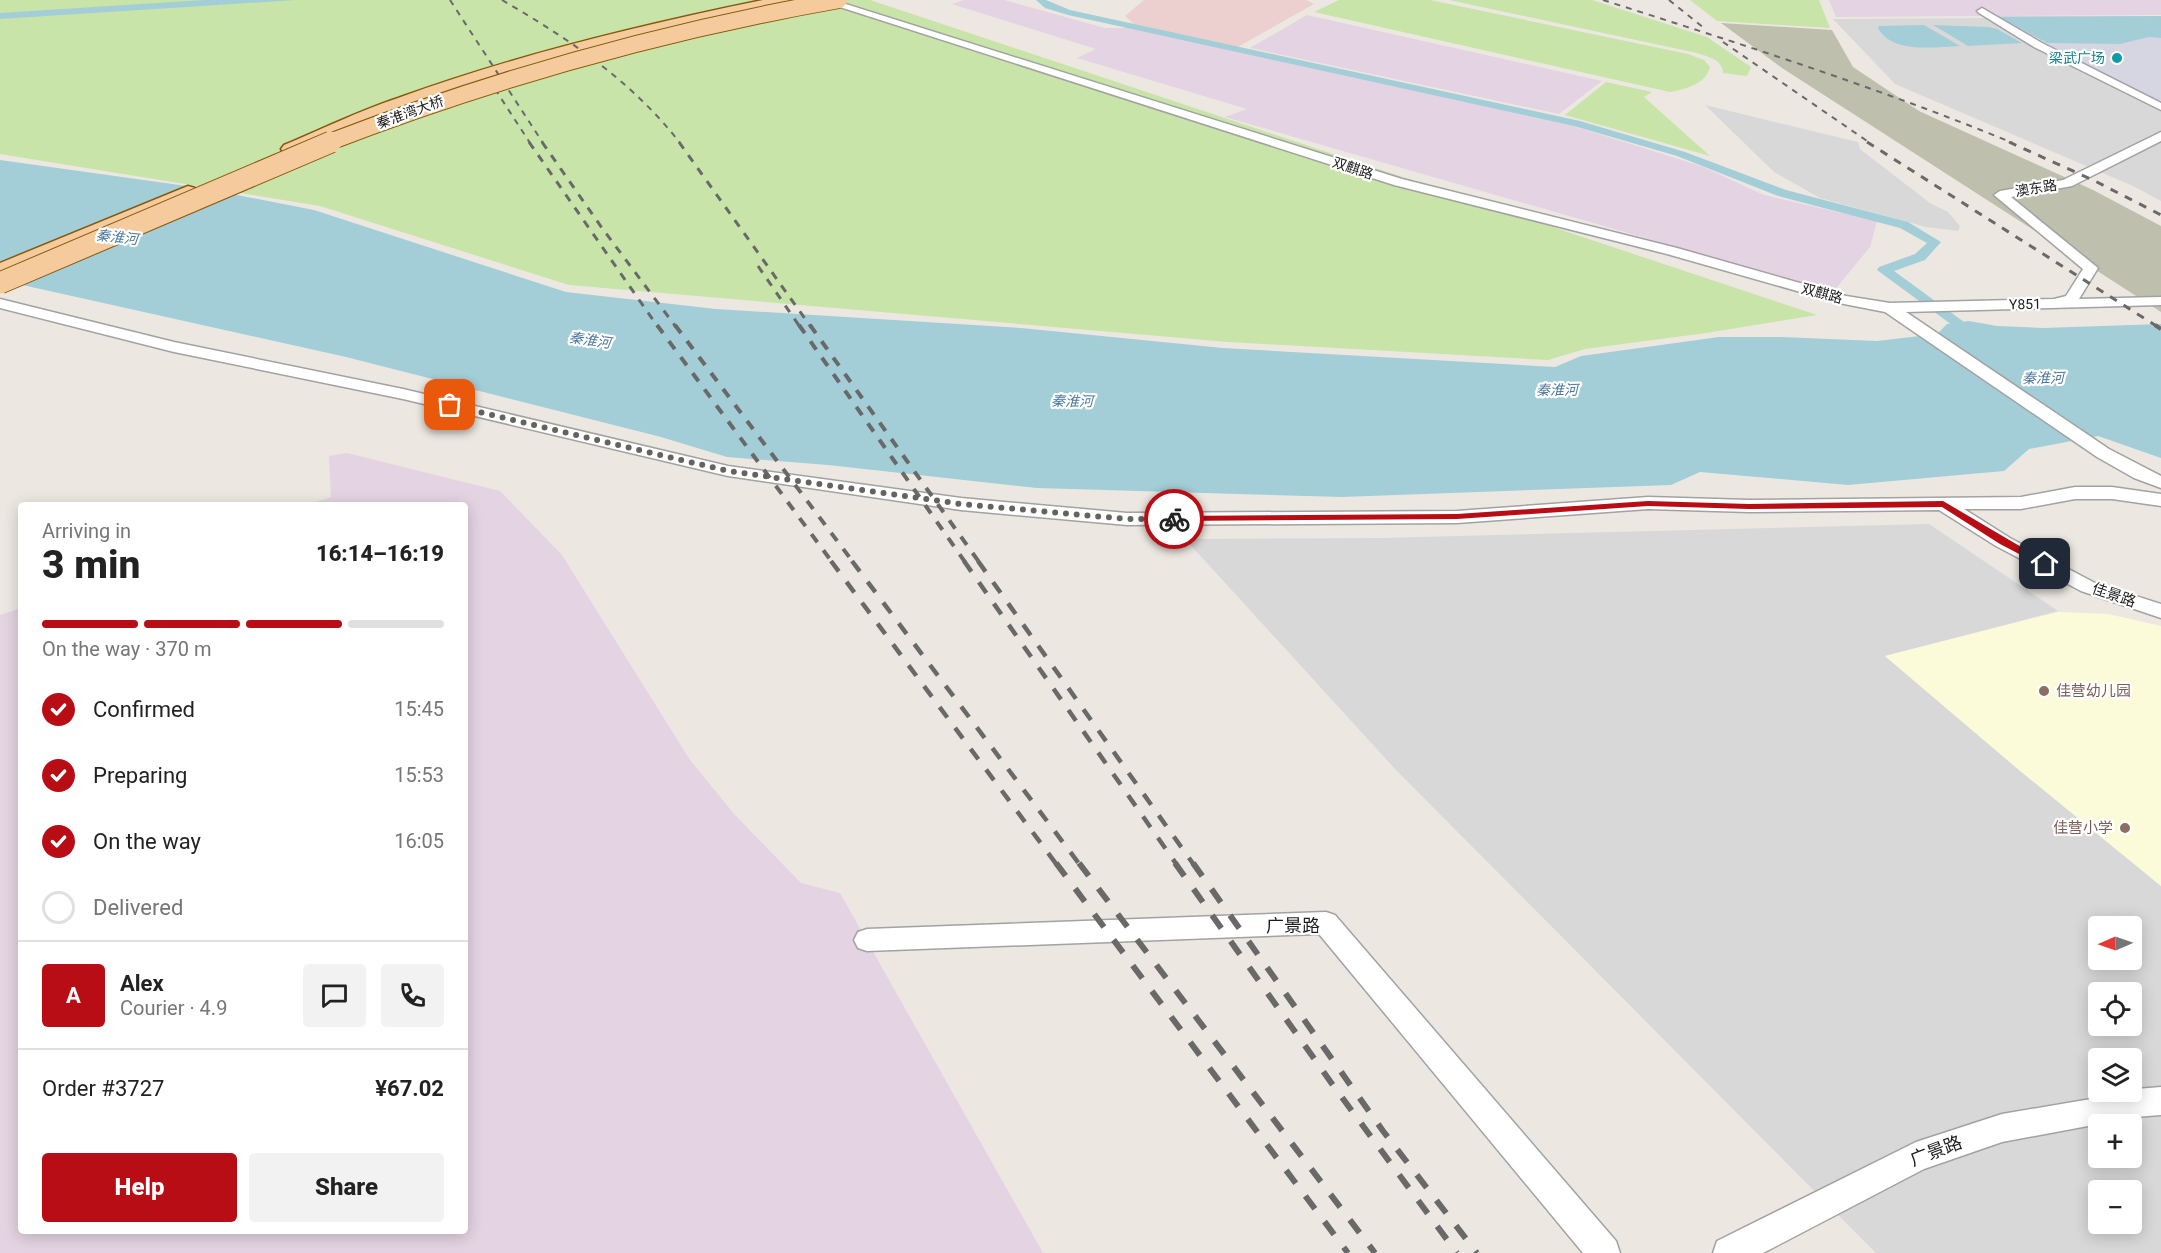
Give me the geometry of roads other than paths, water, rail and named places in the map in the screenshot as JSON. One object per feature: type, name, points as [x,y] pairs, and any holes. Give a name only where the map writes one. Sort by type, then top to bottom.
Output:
[{"type":"main road","name":"秦淮湾大桥","points":[[0,271],[439,89],[661,24],[785,0]]},
{"type":"main road","name":"秦淮湾大桥","points":[[0,284],[317,148],[462,94],[554,66],[673,35],[770,12],[839,0]]},
{"type":"street","name":"双麒路","points":[[823,0],[1398,182],[1672,251],[1845,300],[1890,308]]},
{"type":"street","points":[[1982,10],[2038,45],[2161,108]]},
{"type":"street","name":"澳东路","points":[[2054,303],[2071,299],[2091,268],[2000,195],[2067,183],[2161,136]]},
{"type":"street","name":"Y851","points":[[1890,308],[2161,301]]},
{"type":"street","points":[[0,303],[174,347],[403,393],[728,471],[961,504],[1138,519],[1457,517],[1648,503],[1749,506],[2021,503],[2075,493],[2112,493],[2161,500]]},
{"type":"street","points":[[1890,308],[2103,453],[2161,483]]},
{"type":"street","name":"佳景路","points":[[1943,504],[2003,542],[2088,587],[2161,611]]},
{"type":"street","name":"广景路","points":[[867,940],[1326,923],[1604,1253]]},
{"type":"street","name":"广景路","points":[[1729,1253],[1916,1157],[2002,1128],[2161,1101]]},
{"type":"water","points":[[204,0],[295,0],[0,19],[0,13]]},
{"type":"water","points":[[2161,16],[2161,38],[2149,37],[2120,44],[2047,43],[2000,17]]},
{"type":"water","points":[[1924,25],[1960,46],[1926,48],[1903,45],[1884,36],[1878,28],[1879,26]]},
{"type":"water","points":[[1933,25],[1988,27],[1997,29],[2022,43],[1968,46]]},
{"type":"water","name":"秦淮河","points":[[0,160],[201,188],[314,210],[566,292],[716,309],[1021,328],[1223,348],[1555,367],[1581,356],[1719,337],[1877,341],[1937,334],[1947,324],[1969,321],[1997,326],[2043,328],[2161,324],[2161,458],[2098,436],[2029,449],[2004,471],[1848,485],[1700,472],[1671,485],[1342,497],[1037,488],[828,465],[727,457],[661,437],[346,357],[0,280]]},
{"type":"waterway","points":[[1040,0],[1048,6],[1068,12],[1576,123],[1681,154],[1782,193],[1904,225],[1935,242],[1920,257],[1884,270],[1957,322]]},
{"type":"railway","points":[[450,0],[543,143]]},
{"type":"railway","points":[[502,0],[551,30],[598,63],[641,100],[680,143]]},
{"type":"railway","points":[[1603,0],[1861,85],[2013,143]]},
{"type":"railway","points":[[1669,0],[1704,28]]},
{"type":"railway","points":[[1723,42],[1870,143]]},
{"type":"railway","points":[[495,89],[530,143]]},
{"type":"railway","points":[[529,142],[658,327]]},
{"type":"railway","points":[[542,142],[602,228],[676,327]]},
{"type":"railway","points":[[679,142],[811,327]]},
{"type":"railway","points":[[1867,142],[2158,327]]},
{"type":"railway","points":[[2009,142],[2095,181],[2161,215]]},
{"type":"railway","points":[[758,266],[800,327]]},
{"type":"railway","points":[[657,325],[832,562]]},
{"type":"railway","points":[[675,325],[853,562]]},
{"type":"railway","points":[[799,325],[965,562]]},
{"type":"railway","points":[[810,325],[979,562]]},
{"type":"railway","points":[[831,561],[1057,865]]},
{"type":"railway","points":[[852,561],[1080,865]]},
{"type":"railway","points":[[964,561],[1177,865]]},
{"type":"railway","points":[[978,561],[1194,865]]},
{"type":"railway","points":[[1056,863],[1348,1253]]},
{"type":"railway","points":[[1079,863],[1375,1253]]},
{"type":"railway","points":[[1175,863],[1335,1088],[1457,1253]]},
{"type":"railway","points":[[1193,863],[1383,1131],[1477,1253]]},
{"type":"place","name":"梁武广场","points":[[2117,58]]},
{"type":"place","name":"佳营幼儿园","points":[[2044,691]]},
{"type":"place","name":"佳营小学","points":[[2125,828]]}]
